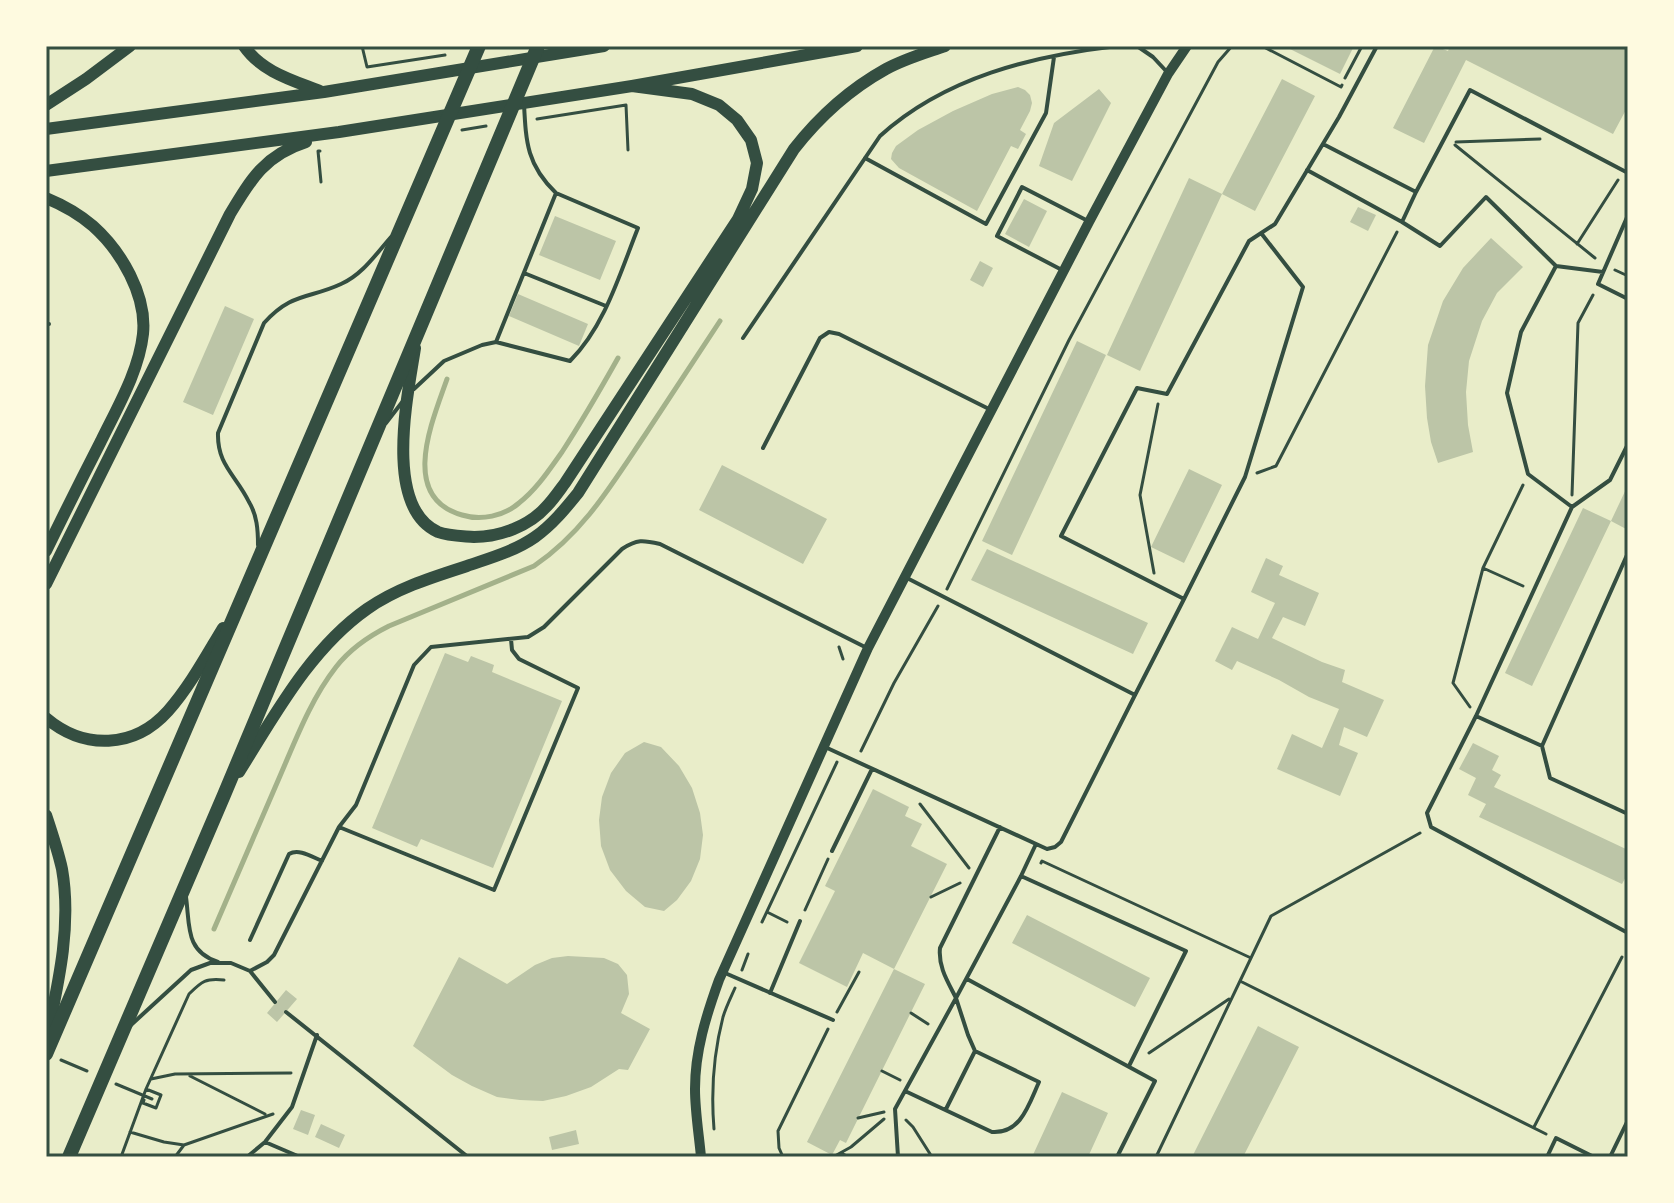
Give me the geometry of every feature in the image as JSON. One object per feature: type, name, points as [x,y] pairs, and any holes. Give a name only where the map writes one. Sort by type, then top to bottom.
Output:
[{"type":"highway","points":[[46,1054],[479,46]]},
{"type":"highway","points":[[69,1157],[538,46]]},
{"type":"main road","points":[[46,105],[130,46]]},
{"type":"main road","points":[[244,46],[270,70],[324,92]]},
{"type":"main road","points":[[46,129],[324,92],[604,46]]},
{"type":"main road","points":[[46,171],[339,132],[632,86],[857,46]]},
{"type":"main road","points":[[224,795],[305,670],[339,633],[367,609],[430,578],[506,552],[533,538],[556,520],[578,493],[794,149],[810,129],[847,95],[886,69],[945,46]]},
{"type":"main road","points":[[419,328],[403,439],[404,475],[412,509],[438,532],[455,536],[478,537],[524,525],[545,509],[565,483],[738,219],[752,189],[757,163],[751,140],[737,120],[719,105],[692,94],[632,86]]},
{"type":"main road","points":[[46,584],[230,214],[252,179],[272,159],[291,147],[339,132]]},
{"type":"main road","points":[[46,198],[67,207],[93,226],[116,252],[132,279],[141,307],[143,332],[136,365],[116,412],[46,551]]},
{"type":"main road","points":[[46,718],[59,729],[79,738],[100,742],[120,740],[144,730],[166,713],[195,675],[242,598]]},
{"type":"main road","points":[[46,815],[62,870],[64,898],[64,949],[46,1041]]},
{"type":"street","points":[[701,1157],[695,1090],[699,1047],[705,1020],[723,972],[868,648],[1089,222],[1168,74],[1187,46]]},
{"type":"lane","points":[[743,338],[880,136],[901,117],[933,97],[977,77],[1015,65],[1117,46]]},
{"type":"lane","points":[[1137,46],[1153,57],[1168,74]]},
{"type":"lane","points":[[1184,599],[1061,536],[1137,388],[1167,394],[1249,241],[1275,224],[1377,46]]},
{"type":"lane","points":[[865,158],[986,224],[1046,113],[1054,57]]},
{"type":"lane","points":[[370,444],[407,395],[444,361],[496,342],[570,361],[585,346],[606,306],[638,228],[556,193],[546,183],[531,161],[523,81]]},
{"type":"lane","points":[[1402,222],[1470,90],[1626,172]]},
{"type":"lane","points":[[1323,144],[1416,192]]},
{"type":"lane","points":[[1307,170],[1440,246],[1486,197],[1556,266],[1603,272]]},
{"type":"lane","points":[[1064,271],[997,236],[1022,187],[1089,222]]},
{"type":"lane","points":[[496,342],[556,193]]},
{"type":"lane","points":[[1628,215],[1598,284],[1628,299]]},
{"type":"lane","points":[[258,560],[257,526],[251,503],[221,459],[218,433],[264,323],[287,303],[340,285],[353,277],[405,220]]},
{"type":"lane","points":[[823,746],[1047,849],[1061,842],[1245,477],[1303,287],[1261,233]]},
{"type":"lane","points":[[1556,266],[1521,332],[1507,393],[1528,474],[1572,507]]},
{"type":"lane","points":[[524,273],[606,306]]},
{"type":"lane","points":[[763,448],[820,338],[829,332],[839,334],[991,410]]},
{"type":"lane","points":[[1628,444],[1610,480],[1572,507],[1476,716],[1427,813],[1431,827],[1628,933]]},
{"type":"lane","points":[[250,971],[274,955],[339,827],[356,805],[414,665],[431,647],[528,637],[544,627],[622,549],[633,542],[645,540],[660,544],[868,648]]},
{"type":"lane","points":[[1628,556],[1542,746],[1550,778],[1628,814]]},
{"type":"lane","points":[[905,577],[1135,695]]},
{"type":"lane","points":[[339,827],[494,890],[578,688],[514,656],[511,639]]},
{"type":"lane","points":[[1476,716],[1542,746]]},
{"type":"lane","points":[[832,851],[872,769]]},
{"type":"lane","points":[[905,1091],[992,1132],[1001,1132],[1021,1120],[1039,1082],[975,1051],[939,958],[940,948],[1000,827]]},
{"type":"lane","points":[[898,1157],[895,1109],[967,979],[1036,844]]},
{"type":"lane","points":[[250,940],[289,854],[298,851],[322,861]]},
{"type":"lane","points":[[1021,876],[1186,951],[1129,1066]]},
{"type":"lane","points":[[184,887],[196,949],[209,959],[250,971],[275,1002]]},
{"type":"lane","points":[[770,993],[799,924]]},
{"type":"lane","points":[[121,1035],[191,970],[200,965],[220,962]]},
{"type":"lane","points":[[723,972],[833,1020]]},
{"type":"lane","points":[[967,979],[1155,1081],[1117,1157]]},
{"type":"lane","points":[[286,1012],[468,1157]]},
{"type":"lane","points":[[247,1157],[265,1142],[292,1107],[317,1035]]},
{"type":"lane","points":[[946,1110],[975,1051]]},
{"type":"lane","points":[[1610,1157],[1628,1120]]},
{"type":"lane","points":[[1547,1157],[1556,1138],[1594,1157]]},
{"type":"lane","points":[[265,1142],[300,1157]]},
{"type":"path","points":[[362,46],[367,67],[444,55]]},
{"type":"path","points":[[762,922],[838,761],[856,761],[894,683],[943,596],[1069,340],[1218,62],[1232,46]]},
{"type":"path","points":[[1262,46],[1341,87],[1362,46]]},
{"type":"path","points":[[534,119],[626,105],[628,150]]},
{"type":"path","points":[[457,131],[487,126]]},
{"type":"path","points":[[1563,139],[1452,142],[1577,244],[1606,266],[1628,276]]},
{"type":"path","points":[[318,151],[321,182]]},
{"type":"path","points":[[1577,244],[1626,172]]},
{"type":"path","points":[[1245,477],[1276,466],[1402,222]]},
{"type":"path","points":[[1572,507],[1578,323],[1598,284]]},
{"type":"path","points":[[1156,392],[1159,408],[1140,495],[1157,584]]},
{"type":"path","points":[[1476,716],[1453,683],[1483,568],[1528,474]]},
{"type":"path","points":[[1483,568],[1533,590]]},
{"type":"path","points":[[903,783],[976,876],[931,897]]},
{"type":"path","points":[[1156,1157],[1271,916],[1431,827]]},
{"type":"path","points":[[767,912],[799,924],[832,851]]},
{"type":"path","points":[[1032,881],[1042,861],[1251,958]]},
{"type":"path","points":[[714,1130],[712,1104],[723,1017],[752,943]]},
{"type":"path","points":[[1534,1127],[1622,957]]},
{"type":"path","points":[[783,1157],[778,1131],[859,972]]},
{"type":"path","points":[[121,1157],[146,1089],[189,994],[209,978],[224,980]]},
{"type":"path","points":[[1240,981],[1556,1138]]},
{"type":"path","points":[[1129,1066],[1232,997]]},
{"type":"path","points":[[911,1013],[939,1029]]},
{"type":"path","points":[[882,1071],[909,1084]]},
{"type":"path","points":[[151,1079],[175,1074],[289,1074]]},
{"type":"path","points":[[187,1074],[268,1116]]},
{"type":"path","points":[[145,1096],[143,1103],[156,1108],[161,1095],[146,1089]]},
{"type":"path","points":[[146,1089],[152,1099]]},
{"type":"path","points":[[130,1132],[184,1145],[292,1107]]},
{"type":"path","points":[[858,1118],[895,1109]]},
{"type":"path","points":[[833,1157],[851,1147],[895,1109]]},
{"type":"path","points":[[895,1109],[913,1127],[932,1157]]},
{"type":"path","points":[[175,1157],[184,1145]]},
{"type":"path","points":[[841,1153],[849,1157]]},
{"type":"building","points":[[1284,46],[1354,46],[1340,74]]},
{"type":"building","points":[[1435,46],[1448,51],[1450,46],[1628,46],[1628,106],[1613,134],[1466,60],[1424,143],[1393,128]]},
{"type":"building","points":[[1282,79],[1315,96],[1255,211],[1222,194]]},
{"type":"building","points":[[1018,87],[1030,95],[1032,103],[1020,130],[1026,134],[1018,149],[1011,146],[977,211],[899,168],[891,159],[896,146],[918,130],[992,94]]},
{"type":"building","points":[[1099,89],[1111,103],[1072,181],[1039,166],[1054,123]]},
{"type":"building","points":[[1189,178],[1222,194],[1140,371],[1107,355]]},
{"type":"building","points":[[1024,199],[1047,211],[1029,247],[1005,234]]},
{"type":"building","points":[[1358,207],[1376,215],[1368,231],[1350,222]]},
{"type":"building","points":[[555,216],[616,241],[600,280],[539,255]]},
{"type":"building","points":[[1491,238],[1523,267],[1497,293],[1482,321],[1469,361],[1466,392],[1473,452],[1438,463],[1427,418],[1425,386],[1428,345],[1443,301],[1463,268]]},
{"type":"building","points":[[980,261],[993,268],[983,287],[970,280]]},
{"type":"building","points":[[518,294],[588,324],[579,346],[509,316]]},
{"type":"building","points":[[225,306],[254,319],[213,415],[183,402]]},
{"type":"building","points":[[1077,341],[1106,355],[1012,555],[982,541]]},
{"type":"building","points":[[722,465],[827,519],[803,564],[699,510]]},
{"type":"building","points":[[1189,469],[1222,485],[1184,563],[1151,547]]},
{"type":"building","points":[[1628,485],[1628,530],[1611,521]]},
{"type":"building","points":[[1583,508],[1611,521],[1532,686],[1505,673]]},
{"type":"building","points":[[987,549],[1148,623],[1133,654],[971,580]]},
{"type":"building","points":[[1266,558],[1283,566],[1279,575],[1319,593],[1305,626],[1283,617],[1272,638],[1345,670],[1342,682],[1384,700],[1367,737],[1344,727],[1339,745],[1358,753],[1340,796],[1277,769],[1292,734],[1322,748],[1339,709],[1237,661],[1232,670],[1215,661],[1232,627],[1258,639],[1275,603],[1251,592]]},
{"type":"building","points":[[445,653],[468,662],[471,656],[494,665],[492,672],[562,701],[493,868],[421,839],[417,847],[372,828]]},
{"type":"building","points":[[644,742],[661,747],[679,766],[692,788],[703,835],[700,859],[691,881],[664,911],[645,907],[626,891],[610,870],[601,846],[599,820],[602,797],[611,773],[625,753]]},
{"type":"building","points":[[1473,743],[1499,756],[1492,770],[1501,775],[1494,787],[1628,850],[1628,873],[1622,884],[1479,817],[1486,804],[1468,795],[1476,778],[1459,769]]},
{"type":"building","points":[[873,789],[909,807],[905,816],[922,824],[911,846],[947,864],[894,969],[863,953],[847,987],[799,963],[835,891],[825,886]]},
{"type":"building","points":[[1027,915],[1150,978],[1135,1007],[1012,943]]},
{"type":"building","points":[[568,956],[604,958],[618,964],[627,975],[629,994],[621,1013],[650,1029],[628,1070],[619,1069],[591,1087],[566,1096],[543,1101],[520,1100],[497,1097],[472,1086],[413,1046],[459,957],[507,984],[535,965]]},
{"type":"building","points":[[894,969],[925,984],[846,1143],[840,1140],[832,1155],[807,1142]]},
{"type":"building","points":[[286,990],[297,999],[277,1022],[267,1013]]},
{"type":"building","points":[[1258,1026],[1299,1047],[1243,1157],[1192,1157]]},
{"type":"building","points":[[1062,1092],[1108,1113],[1088,1157],[1032,1157]]},
{"type":"building","points":[[301,1110],[315,1115],[308,1135],[293,1129]]},
{"type":"building","points":[[321,1124],[345,1135],[339,1148],[315,1137]]},
{"type":"building","points":[[576,1130],[579,1144],[552,1150],[549,1137]]},
{"type":"waterway","points":[[214,929],[305,720],[336,667],[354,649],[389,626],[534,566],[552,553],[582,523],[609,489],[720,321]]},
{"type":"waterway","points":[[447,379],[429,436],[425,456],[426,475],[431,492],[443,506],[469,517],[484,517],[513,507],[537,485],[569,440],[618,358]]}]
